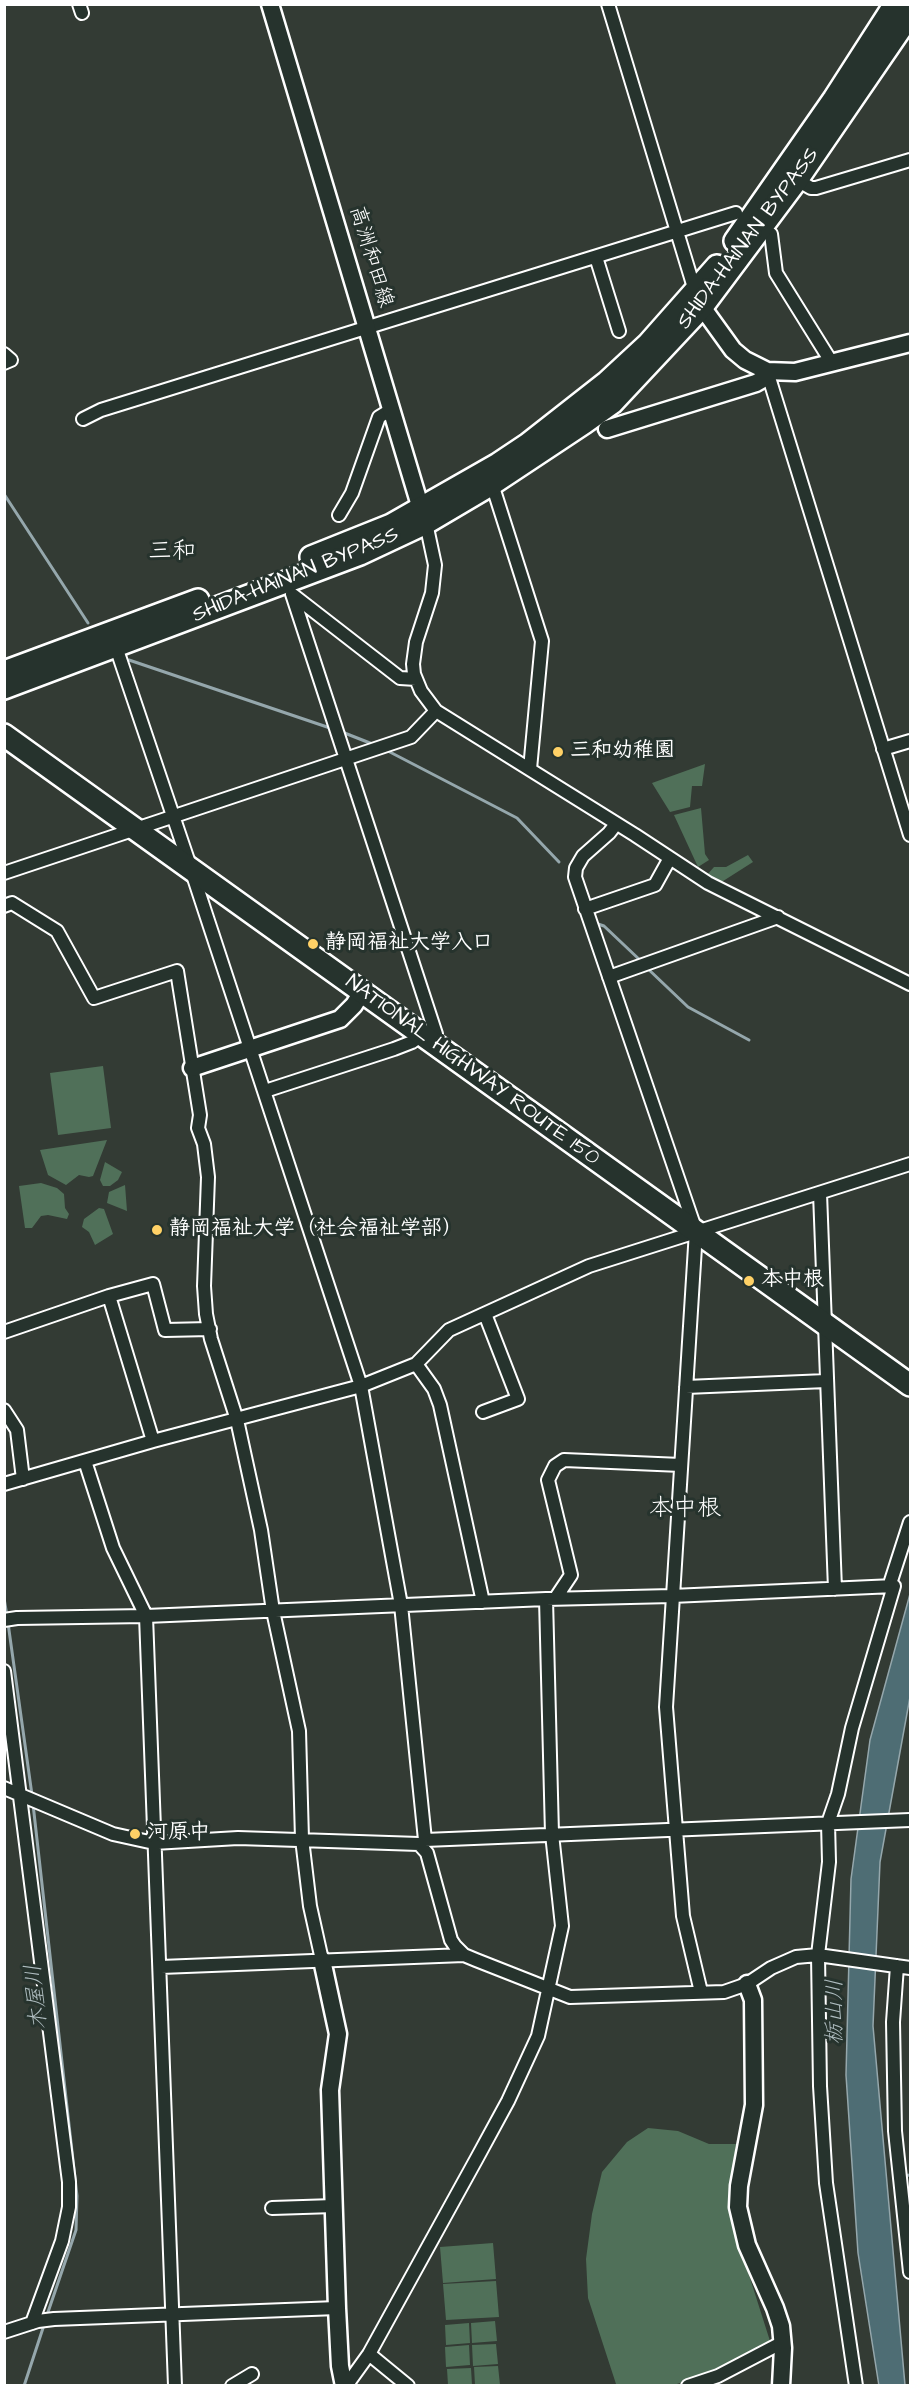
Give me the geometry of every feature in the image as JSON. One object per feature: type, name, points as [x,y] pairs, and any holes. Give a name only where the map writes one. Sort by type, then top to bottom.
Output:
[{"type":"highway","name":"SHIDA-HAINAN BYPASS","points":[[4,688],[289,587],[360,554],[423,516],[574,409],[699,299],[723,259],[834,99],[895,4]]},
{"type":"highway","name":"SHIDA-HAINAN BYPASS","points":[[4,672],[391,525],[423,516],[492,484],[537,456],[612,403],[797,180],[910,15]]},
{"type":"highway","name":"NATIONAL HIGHWAY ROUTE 150","points":[[4,735],[910,1385]]},
{"type":"street","name":"高洲和田線","points":[[270,4],[369,328],[423,516]]},
{"type":"street","points":[[608,4],[676,232],[699,299],[734,350],[745,360],[767,371],[795,372],[910,343]]},
{"type":"street","points":[[797,180],[811,188],[816,188],[910,160]]},
{"type":"street","points":[[83,419],[101,410],[735,213]]},
{"type":"street","points":[[771,234],[776,273],[832,363]]},
{"type":"street","points":[[596,257],[619,331]]},
{"type":"street","points":[[4,354],[11,360],[4,363]]},
{"type":"street","points":[[607,429],[756,383],[764,379],[767,371]]},
{"type":"street","points":[[767,371],[910,835]]},
{"type":"street","points":[[339,515],[351,494],[379,417],[392,409]]},
{"type":"street","points":[[492,484],[542,640],[530,769]]},
{"type":"street","points":[[423,516],[435,565],[432,593],[416,642],[413,663],[420,691],[436,711],[708,883],[910,984]]},
{"type":"street","points":[[289,587],[400,678],[416,679]]},
{"type":"street","points":[[265,1091],[427,1039],[436,1034],[289,587]]},
{"type":"street","points":[[116,647],[361,1386],[401,1605],[424,1844],[451,1940],[464,1954],[549,1990],[570,1996],[724,1992],[747,1984],[771,1968],[796,1957],[821,1956],[910,1968]]},
{"type":"street","points":[[4,873],[411,737],[436,711]]},
{"type":"street","points":[[883,749],[910,741]]},
{"type":"street","points":[[616,824],[583,856],[576,868],[575,877],[696,1231],[666,1707],[683,1916],[701,1992]]},
{"type":"street","points":[[585,909],[655,885],[670,858]]},
{"type":"street","points":[[4,906],[12,903],[57,931],[94,998],[177,970],[200,1115],[198,1128],[204,1144],[208,1177],[204,1286],[206,1314],[237,1420],[261,1530],[273,1611],[299,1731],[302,1839],[310,1906],[338,2034],[330,2090],[337,2308],[340,2366],[345,2385]]},
{"type":"street","points":[[609,977],[778,917]]},
{"type":"street","points":[[192,1068],[340,1019],[354,1005],[362,992]]},
{"type":"street","points":[[4,1484],[153,1441],[361,1386],[416,1364],[449,1330],[589,1266],[910,1164]]},
{"type":"street","points":[[820,1193],[835,1589]]},
{"type":"street","points":[[4,1332],[109,1296],[153,1284],[165,1330],[210,1329]]},
{"type":"street","points":[[109,1296],[153,1441]]},
{"type":"street","points":[[483,1412],[518,1399],[485,1314]]},
{"type":"street","points":[[416,1364],[434,1389],[440,1405],[483,1602]]},
{"type":"street","points":[[686,1387],[826,1381]]},
{"type":"street","points":[[4,1410],[18,1430],[23,1479]]},
{"type":"street","points":[[345,2385],[369,2354],[508,2102],[538,2036],[549,1990],[562,1926],[552,1834],[550,1599],[571,1575],[549,1480],[555,1466],[564,1460],[681,1465]]},
{"type":"street","points":[[85,1461],[113,1548],[146,1616],[175,2385]]},
{"type":"street","points":[[889,1587],[910,1522]]},
{"type":"street","points":[[11,1619],[146,1616],[894,1586],[852,1728],[838,1794],[833,1823],[821,1956],[820,2086],[826,2183],[856,2385]]},
{"type":"street","points":[[4,1671],[69,2182],[69,2208],[62,2241],[35,2322]]},
{"type":"street","points":[[4,1788],[113,1834],[154,1843],[238,1838],[424,1844],[552,1834],[907,1820]]},
{"type":"street","points":[[161,1967],[464,1954]]},
{"type":"street","points":[[895,1966],[895,2131],[910,2272]]},
{"type":"street","points":[[747,1984],[753,2000],[754,2105],[739,2186],[738,2207],[747,2245],[775,2308],[783,2342],[781,2385]]},
{"type":"street","points":[[272,2208],[334,2206]]},
{"type":"street","points":[[4,2332],[35,2322],[54,2319],[337,2308]]},
{"type":"street","points":[[688,2385],[718,2376],[783,2342]]},
{"type":"street","points":[[369,2354],[408,2385]]},
{"type":"street","points":[[232,2385],[252,2374]]},
{"type":"green space","points":[[705,764],[702,786],[692,786],[690,807],[670,812],[652,783]]},
{"type":"green space","points":[[701,808],[705,854],[709,860],[698,867],[674,815]]},
{"type":"green space","points":[[748,855],[753,862],[720,883],[706,876],[714,867],[726,867]]},
{"type":"green space","points":[[103,1066],[111,1128],[58,1135],[50,1073]]},
{"type":"green space","points":[[107,1140],[93,1176],[79,1175],[66,1185],[48,1175],[40,1150]]},
{"type":"green space","points":[[105,1162],[122,1172],[118,1180],[110,1186],[103,1186],[100,1180]]},
{"type":"green space","points":[[41,1183],[57,1188],[64,1194],[65,1208],[69,1214],[67,1219],[41,1216],[32,1228],[25,1228],[19,1186]]},
{"type":"green space","points":[[125,1185],[127,1211],[107,1203],[109,1192]]},
{"type":"green space","points":[[99,1208],[104,1209],[113,1234],[95,1245],[89,1232],[82,1227],[84,1219]]},
{"type":"green space","points":[[648,2128],[678,2131],[709,2144],[736,2144],[728,2209],[770,2341],[718,2370],[674,2385],[616,2384],[588,2298],[586,2259],[592,2214],[602,2172],[627,2142]]},
{"type":"green space","points":[[493,2243],[496,2279],[443,2283],[440,2247]]},
{"type":"green space","points":[[496,2281],[499,2317],[446,2320],[443,2284]]},
{"type":"green space","points":[[495,2321],[497,2341],[472,2343],[471,2323]]},
{"type":"green space","points":[[469,2323],[470,2343],[446,2345],[445,2325]]},
{"type":"green space","points":[[496,2344],[498,2364],[473,2366],[472,2345]]},
{"type":"green space","points":[[469,2345],[470,2365],[446,2367],[445,2347]]},
{"type":"green space","points":[[498,2366],[500,2385],[475,2385],[474,2367]]},
{"type":"green space","points":[[471,2368],[472,2385],[448,2385],[447,2369]]},
{"type":"water","points":[[910,1594],[910,1697],[880,1862],[873,2026],[905,2385],[879,2386],[858,2253],[846,2075],[851,1879],[870,1740]]},
{"type":"waterway","points":[[4,494],[88,623]]},
{"type":"waterway","points":[[129,660],[333,729]]},
{"type":"waterway","points":[[342,732],[375,745]]},
{"type":"waterway","points":[[386,750],[517,818],[559,862]]},
{"type":"waterway","points":[[595,923],[604,926],[642,962]]},
{"type":"waterway","points":[[597,959],[601,971]]},
{"type":"waterway","points":[[646,967],[688,1007],[749,1040]]},
{"type":"waterway","points":[[607,989],[611,1000]]},
{"type":"waterway","name":"木屋川","points":[[4,1598],[7,1616]]},
{"type":"waterway","name":"木屋川","points":[[8,1623],[32,1795]]},
{"type":"waterway","name":"木屋川","points":[[33,1804],[77,2196],[76,2230],[47,2315]]},
{"type":"waterway","points":[[902,2176],[910,2175]]},
{"type":"waterway","name":"木屋川","points":[[24,2386],[44,2325]]},
{"type":"place","name":"三和幼稚園","points":[[558,752]]},
{"type":"place","name":"静岡福祉大学入口","points":[[313,944]]},
{"type":"place","name":"静岡福祉大学（社会福祉学部）","points":[[157,1230]]},
{"type":"place","name":"本中根","points":[[749,1281]]},
{"type":"place","name":"河原中","points":[[135,1834]]},
{"type":"district","name":"三和","points":[[172,553]]},
{"type":"district","name":"本中根","points":[[685,1510]]},
{"type":"water label","name":"栃山川","points":[[836,2012]]}]
